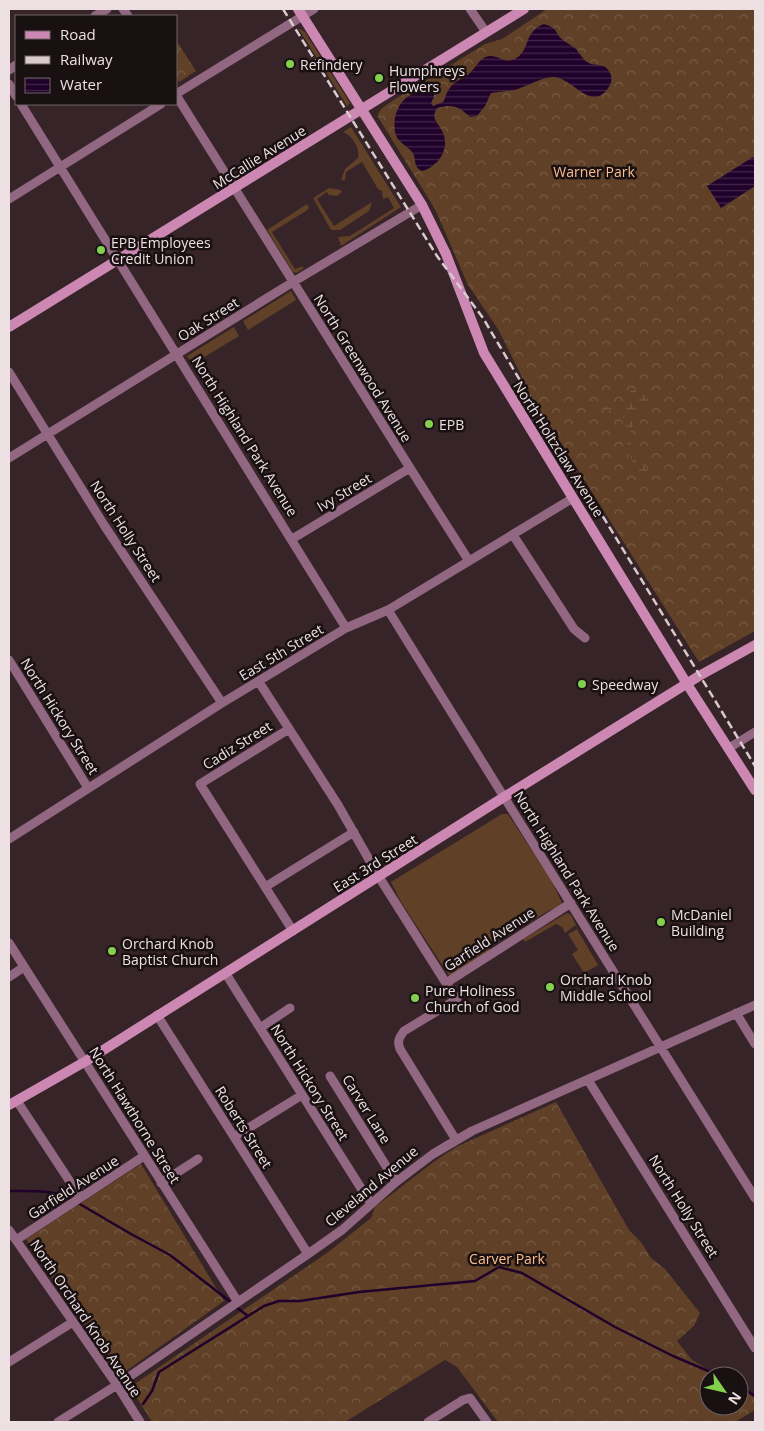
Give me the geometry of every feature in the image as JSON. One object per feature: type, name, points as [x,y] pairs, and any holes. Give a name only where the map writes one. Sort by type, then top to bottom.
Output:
[{"type":"main road","name":"McCallie Avenue","points":[[9,327],[524,9]]},
{"type":"main road","name":"North Holtzclaw Avenue","points":[[300,12],[422,205],[446,254],[484,353],[687,684],[755,790]]},
{"type":"main road","name":"East 3rd Street","points":[[13,1103],[86,1061],[504,797],[687,684],[755,645]]},
{"type":"street","points":[[178,93],[300,12],[314,9]]},
{"type":"street","points":[[470,9],[486,32]]},
{"type":"street","name":"North Greenwood Avenue","points":[[178,97],[469,561]]},
{"type":"street","name":"North Highland Park Avenue","points":[[22,105],[346,628]]},
{"type":"street","points":[[9,199],[159,105]]},
{"type":"street","name":"Oak Street","points":[[9,458],[293,282],[422,205]]},
{"type":"street","name":"North Holly Street","points":[[9,372],[104,525],[222,703]]},
{"type":"street","name":"Ivy Street","points":[[292,539],[410,468]]},
{"type":"street","name":"East 5th Street","points":[[9,839],[222,703],[346,628],[388,610],[573,498]]},
{"type":"street","points":[[513,535],[574,629],[585,638]]},
{"type":"street","name":"North Highland Park Avenue","points":[[388,610],[755,1198]]},
{"type":"street","name":"North Hickory Street","points":[[9,660],[88,788]]},
{"type":"street","points":[[259,682],[354,832],[379,877],[446,983]]},
{"type":"street","name":"Cadiz Street","points":[[265,887],[200,784],[289,729]]},
{"type":"street","points":[[729,748],[755,732]]},
{"type":"street","points":[[293,931],[265,887],[354,832]]},
{"type":"street","name":"Garfield Avenue","points":[[456,1140],[400,1049],[399,1037],[457,999],[446,983],[570,903]]},
{"type":"street","name":"North Hawthorne Street","points":[[9,943],[238,1302]]},
{"type":"street","points":[[9,976],[24,967]]},
{"type":"street","name":"North Hickory Street","points":[[226,974],[371,1204]]},
{"type":"street","name":"Cleveland Avenue","points":[[58,1422],[117,1386],[342,1230],[396,1182],[433,1154],[456,1140],[472,1131],[755,1004]]},
{"type":"street","points":[[260,1028],[290,1008]]},
{"type":"street","points":[[736,1013],[755,1044]]},
{"type":"street","name":"Roberts Street","points":[[157,1015],[308,1254]]},
{"type":"street","name":"Carver Lane","points":[[330,1076],[396,1182]]},
{"type":"street","name":"North Holly Street","points":[[588,1080],[755,1348]]},
{"type":"street","points":[[234,1137],[302,1095]]},
{"type":"street","points":[[13,1103],[80,1197]]},
{"type":"street","name":"Garfield Avenue","points":[[11,1234],[80,1197],[144,1156]]},
{"type":"street","points":[[161,1183],[198,1159]]},
{"type":"street","name":"North Orchard Knob Avenue","points":[[11,1234],[140,1422]]},
{"type":"street","points":[[9,1362],[73,1322]]},
{"type":"street","points":[[428,1422],[463,1400],[470,1398],[487,1422]]},
{"type":"green space","name":"Warner Park","points":[[547,9],[755,9],[755,631],[699,662],[531,395],[498,329],[468,285],[435,209],[378,117],[383,107],[389,103],[485,44],[502,39]]},
{"type":"green space","points":[[298,28],[305,32],[350,103],[347,106]]},
{"type":"green space","points":[[178,43],[196,71],[179,82],[178,80]]},
{"type":"green space","points":[[351,127],[401,207],[341,246],[338,237],[350,236],[394,208],[388,197],[383,199],[382,191],[378,189],[362,162],[346,172],[345,180],[341,180],[345,169],[358,158],[358,150],[355,143],[350,136],[343,132]]},
{"type":"green space","points":[[329,188],[341,190],[342,192],[337,196],[329,195],[327,192],[317,199],[334,226],[372,202],[369,211],[340,230],[331,230],[313,198]]},
{"type":"green space","points":[[307,204],[309,208],[306,211],[272,232],[295,269],[303,266],[303,269],[296,273],[293,272],[267,230]]},
{"type":"green space","points":[[291,291],[296,300],[248,330],[243,321]]},
{"type":"green space","points":[[234,327],[239,336],[193,364],[187,356]]},
{"type":"green space","points":[[634,389],[642,390],[647,396],[645,407],[633,425],[630,435],[635,457],[649,471],[649,476],[642,479],[638,475],[629,453],[622,413],[616,410],[607,411],[592,404],[576,400],[576,398],[586,398],[605,406],[614,407],[620,404]]},
{"type":"green space","points":[[502,814],[508,814],[551,880],[563,905],[548,911],[530,922],[527,919],[487,944],[491,951],[450,977],[401,902],[391,882]]},
{"type":"green space","points":[[567,913],[571,915],[576,925],[565,933],[562,927],[556,924],[525,942],[523,939]]},
{"type":"green space","points":[[577,929],[598,965],[584,973],[572,954],[578,950],[568,934]]},
{"type":"green space","name":"Carver Park","points":[[556,1102],[629,1230],[641,1242],[651,1258],[665,1269],[700,1313],[694,1326],[677,1341],[692,1360],[702,1366],[699,1366],[699,1416],[745,1416],[735,1422],[498,1422],[457,1367],[445,1360],[345,1422],[152,1422],[130,1387],[327,1253],[371,1218],[375,1207],[456,1147]]},
{"type":"green space","points":[[141,1164],[224,1301],[119,1376],[26,1239]]},
{"type":"green space","name":"Carver Park","points":[[749,1394],[755,1398],[755,1410],[749,1414]]},
{"type":"water","points":[[544,24],[554,29],[587,62],[607,68],[611,74],[610,85],[597,97],[583,93],[561,79],[550,77],[514,90],[491,93],[485,106],[477,116],[470,117],[455,107],[437,108],[434,115],[445,139],[444,151],[433,166],[422,171],[419,169],[416,166],[414,155],[398,139],[395,131],[395,118],[403,101],[413,94],[430,91],[434,93],[431,103],[433,106],[443,102],[452,86],[469,74],[486,57],[493,56],[513,60],[518,57],[533,31]]},
{"type":"water","points":[[753,157],[755,161],[755,186],[721,208],[707,186]]},
{"type":"waterway","points":[[9,1191],[50,1192],[73,1200]]},
{"type":"waterway","points":[[78,1203],[170,1255],[232,1303]]},
{"type":"waterway","points":[[143,1404],[152,1391],[159,1372],[264,1306],[279,1301],[300,1301],[359,1292],[475,1281],[499,1267],[522,1273],[615,1327],[699,1367]]},
{"type":"waterway","points":[[236,1307],[248,1316]]},
{"type":"waterway","points":[[749,1392],[755,1396]]},
{"type":"railway","points":[[283,9],[437,256],[483,318],[755,766]]},
{"type":"place","name":"Refindery","points":[[290,64]]},
{"type":"place","name":"Humphreys Flowers","points":[[379,78]]},
{"type":"place","name":"EPB Employees Credit Union","points":[[101,250]]},
{"type":"place","name":"EPB","points":[[429,424]]},
{"type":"place","name":"Speedway","points":[[582,684]]},
{"type":"place","name":"McDaniel Building","points":[[661,922]]},
{"type":"place","name":"Orchard Knob Baptist Church","points":[[112,951]]},
{"type":"place","name":"Orchard Knob Middle School","points":[[550,987]]},
{"type":"place","name":"Pure Holiness Church of God","points":[[415,998]]}]
